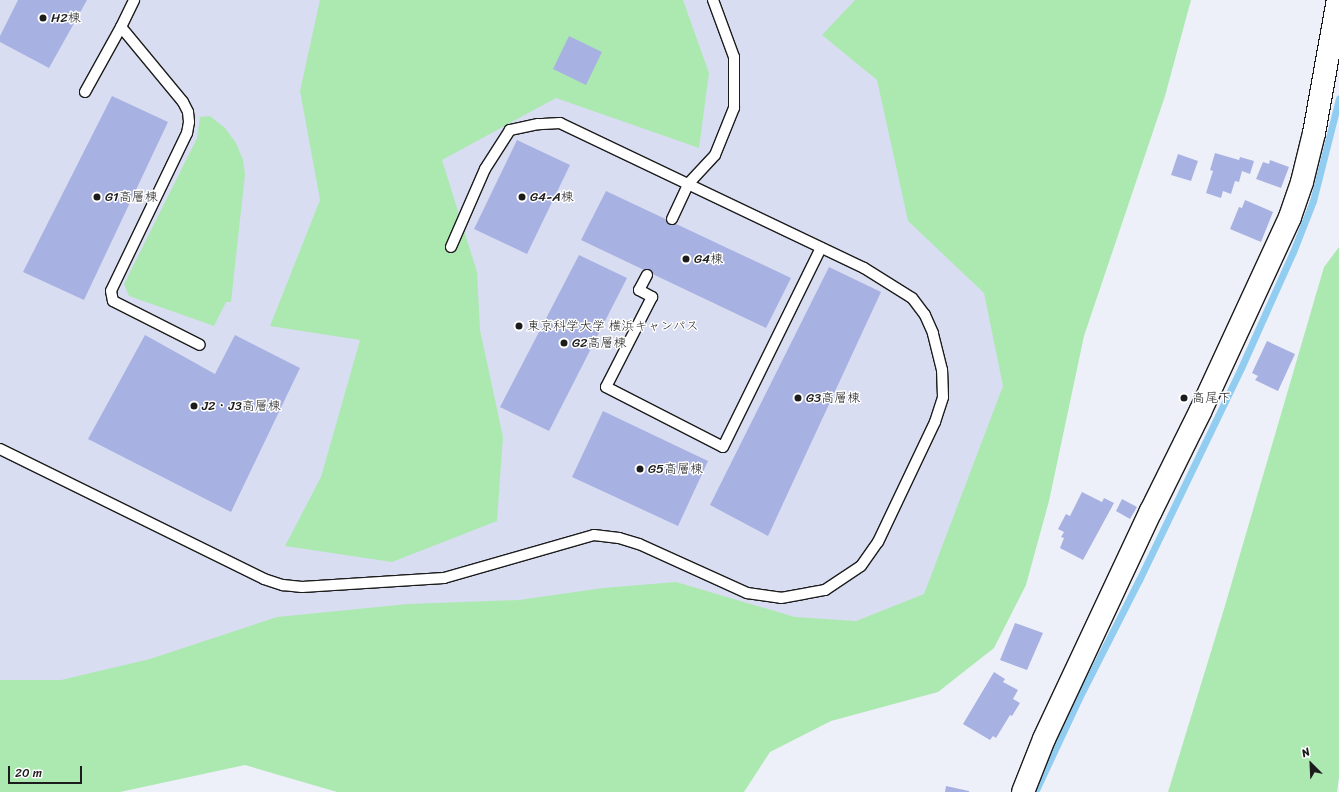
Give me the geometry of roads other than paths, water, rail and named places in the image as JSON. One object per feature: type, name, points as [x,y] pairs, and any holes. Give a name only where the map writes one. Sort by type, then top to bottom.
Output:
[{"type":"street","points":[[1022,792],[1047,732],[1151,511],[1200,412],[1290,217],[1302,182],[1314,133],[1338,0]]},
{"type":"lane","points":[[85,92],[122,27],[134,0]]},
{"type":"lane","points":[[672,219],[689,183],[715,155],[734,108],[734,57],[713,0]]},
{"type":"lane","points":[[122,27],[183,102],[188,112],[189,122],[187,133],[111,291],[113,301],[200,345]]},
{"type":"lane","points":[[0,449],[264,579],[283,585],[302,587],[444,578],[594,535],[619,538],[640,544],[747,593],[781,598],[825,590],[861,566],[878,542],[935,422],[944,397],[941,364],[933,333],[925,315],[912,298],[864,268],[689,183],[560,123],[538,124],[510,130],[485,169],[451,247]]},
{"type":"lane","points":[[647,275],[639,290],[652,297],[606,387],[723,447],[821,248]]},
{"type":"waterway","points":[[1035,792],[1078,700],[1139,580],[1241,368],[1293,252],[1313,201],[1339,98]]},
{"type":"place","name":"H2棟","points":[[43,18]]},
{"type":"place","name":"G1高層棟","points":[[97,197]]},
{"type":"place","name":"G4-A棟","points":[[522,197]]},
{"type":"place","name":"G4棟","points":[[686,259]]},
{"type":"place","name":"東京科学大学 横浜キャンパス","points":[[519,326]]},
{"type":"place","name":"G2高層棟","points":[[564,343]]},
{"type":"place","name":"G3高層棟","points":[[798,398]]},
{"type":"place","name":"高尾下","points":[[1184,398]]},
{"type":"place","name":"J2・J3高層棟","points":[[194,406]]},
{"type":"place","name":"G5高層棟","points":[[640,469]]}]
